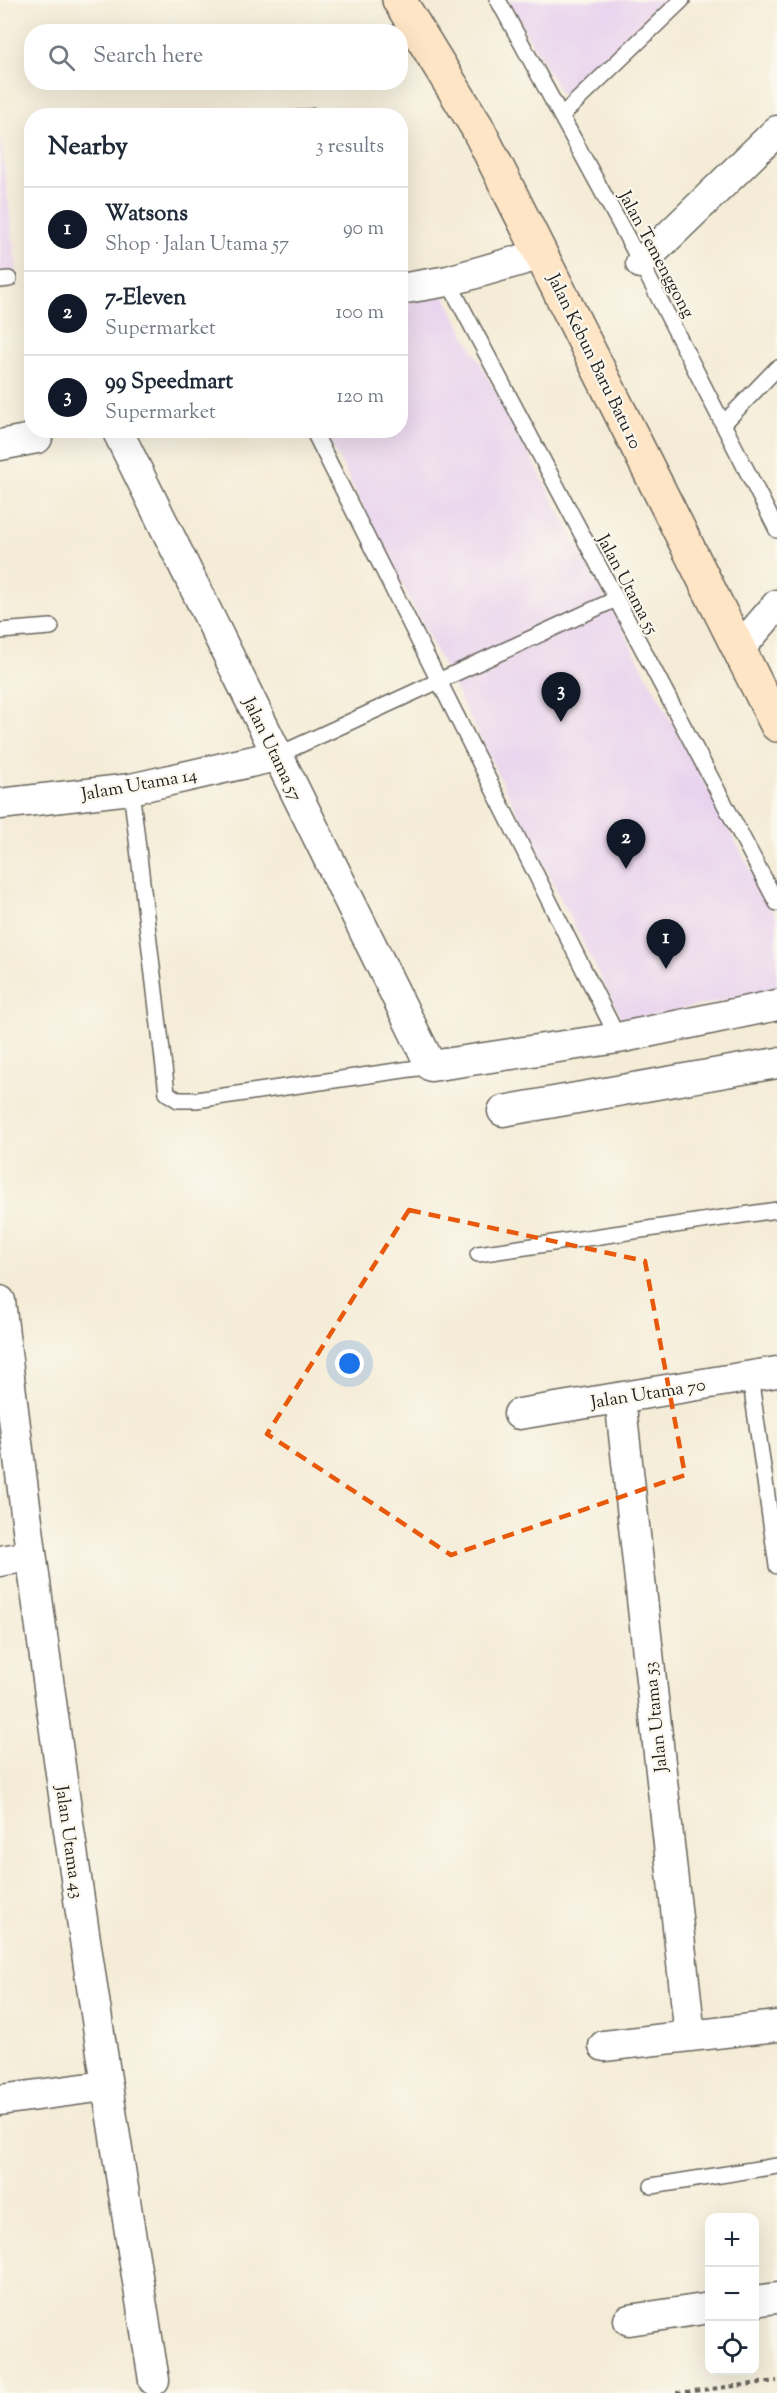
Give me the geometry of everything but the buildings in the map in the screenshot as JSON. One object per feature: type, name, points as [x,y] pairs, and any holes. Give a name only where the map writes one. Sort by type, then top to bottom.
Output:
[{"type":"street","name":"Jalan Kebun Baru Batu 10","points":[[402,1],[477,127],[777,725]]},
{"type":"street","points":[[641,263],[777,131]]},
{"type":"street","points":[[408,288],[448,281],[542,254]]},
{"type":"street","points":[[0,445],[37,438]]},
{"type":"street","name":"Jalan Utama 57","points":[[121,438],[431,1066]]},
{"type":"street","points":[[740,648],[777,605]]},
{"type":"street","name":"Jalam Utama 14","points":[[0,804],[131,789],[276,756]]},
{"type":"street","points":[[431,1066],[618,1038],[777,1005]]},
{"type":"street","points":[[503,1111],[777,1063]]},
{"type":"street","name":"Jalan Utama 43","points":[[0,1301],[30,1556],[105,2085],[154,2380]]},
{"type":"street","name":"Jalan Utama 70","points":[[519,1414],[764,1374]]},
{"type":"street","name":"Jalan Utama 53","points":[[620,1398],[690,2036]]},
{"type":"street","points":[[0,1561],[30,1556]]},
{"type":"street","points":[[604,2046],[777,2026]]},
{"type":"street","points":[[0,2100],[105,2085]]},
{"type":"street","points":[[759,2300],[777,2298]]},
{"type":"street","points":[[629,2320],[705,2309]]},
{"type":"lane","name":"Jalan Temenggong","points":[[498,0],[641,263],[777,530]]},
{"type":"lane","points":[[561,116],[682,0]]},
{"type":"lane","name":"Jalan Utama 55","points":[[448,281],[614,600],[777,903]]},
{"type":"lane","points":[[723,424],[777,368]]},
{"type":"lane","points":[[317,438],[618,1038]]},
{"type":"lane","points":[[276,756],[614,600]]},
{"type":"lane","points":[[0,631],[51,627]]},
{"type":"lane","points":[[131,789],[167,1093],[178,1100],[196,1100],[431,1066]]},
{"type":"lane","points":[[478,1254],[777,1210]]},
{"type":"lane","points":[[764,1374],[777,1566]]},
{"type":"lane","points":[[652,2186],[777,2166]]},
{"type":"path","points":[[677,2393],[777,2380]]},
{"type":"highlighted area","points":[[409,1210],[645,1261],[685,1475],[451,1555],[267,1434]]},
{"type":"shaded area","points":[[507,0],[668,0],[565,101]]},
{"type":"shaded area","points":[[0,133],[17,271],[0,272]]},
{"type":"shaded area","points":[[444,295],[777,919],[777,989],[623,1022],[329,438],[408,438],[408,302]]},
{"type":"place","name":"99 Speedmart","points":[[561,722]]},
{"type":"place","name":"7-Eleven","points":[[626,869]]},
{"type":"place","name":"Watsons","points":[[666,969]]}]
